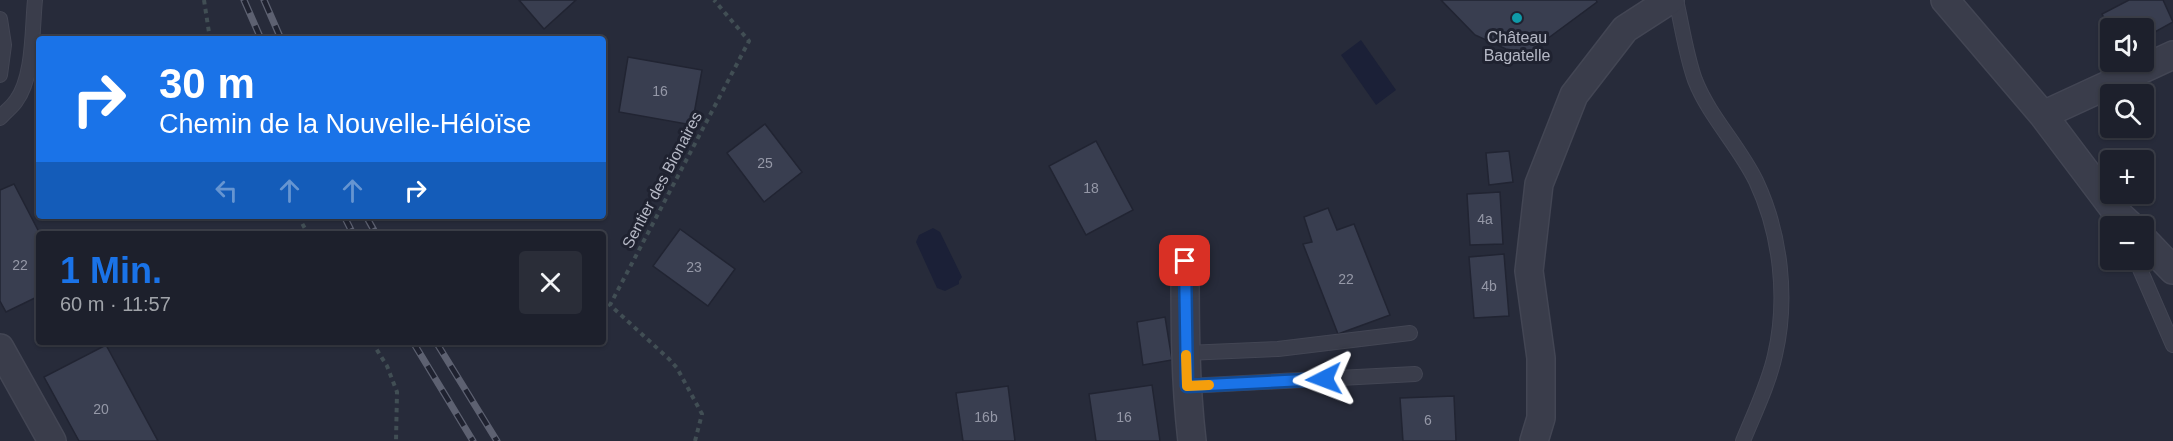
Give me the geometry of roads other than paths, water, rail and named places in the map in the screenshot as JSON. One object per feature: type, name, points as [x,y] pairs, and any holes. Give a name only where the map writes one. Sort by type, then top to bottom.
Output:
[{"type":"street","points":[[1534,441],[1541,418],[1541,358],[1530,271],[1539,184],[1574,96],[1625,29],[1670,0]]},
{"type":"street","points":[[1945,0],[2043,115],[2119,216]]},
{"type":"street","points":[[2043,115],[2173,55]]},
{"type":"street","points":[[2154,250],[2173,270]]},
{"type":"street","points":[[1185,261],[1187,386],[1192,441]]},
{"type":"street","points":[[0,348],[52,441]]},
{"type":"lane","points":[[0,118],[17,100],[25,86],[35,0]]},
{"type":"lane","points":[[1676,0],[1684,42],[1696,81],[1757,182],[1772,227],[1780,267],[1781,310],[1775,356],[1743,441]]},
{"type":"lane","points":[[0,20],[4,45],[0,75]]},
{"type":"lane","points":[[2140,270],[2173,345]]},
{"type":"lane","points":[[1186,353],[1278,349],[1410,333]]},
{"type":"lane","points":[[1187,386],[1415,374]]},
{"type":"water","points":[[1361,40],[1396,90],[1376,105],[1341,55]]},
{"type":"water","points":[[933,228],[940,232],[962,277],[959,284],[945,291],[937,288],[916,242],[919,235]]},
{"type":"railway","points":[[244,0],[260,36]]},
{"type":"railway","points":[[264,0],[280,36]]},
{"type":"railway","points":[[346,219],[352,231]]},
{"type":"railway","points":[[368,219],[374,231]]},
{"type":"railway","points":[[415,345],[473,441]]},
{"type":"railway","points":[[438,345],[497,441]]},
{"type":"place","name":"Château Bagatelle","points":[[1517,18]]}]
